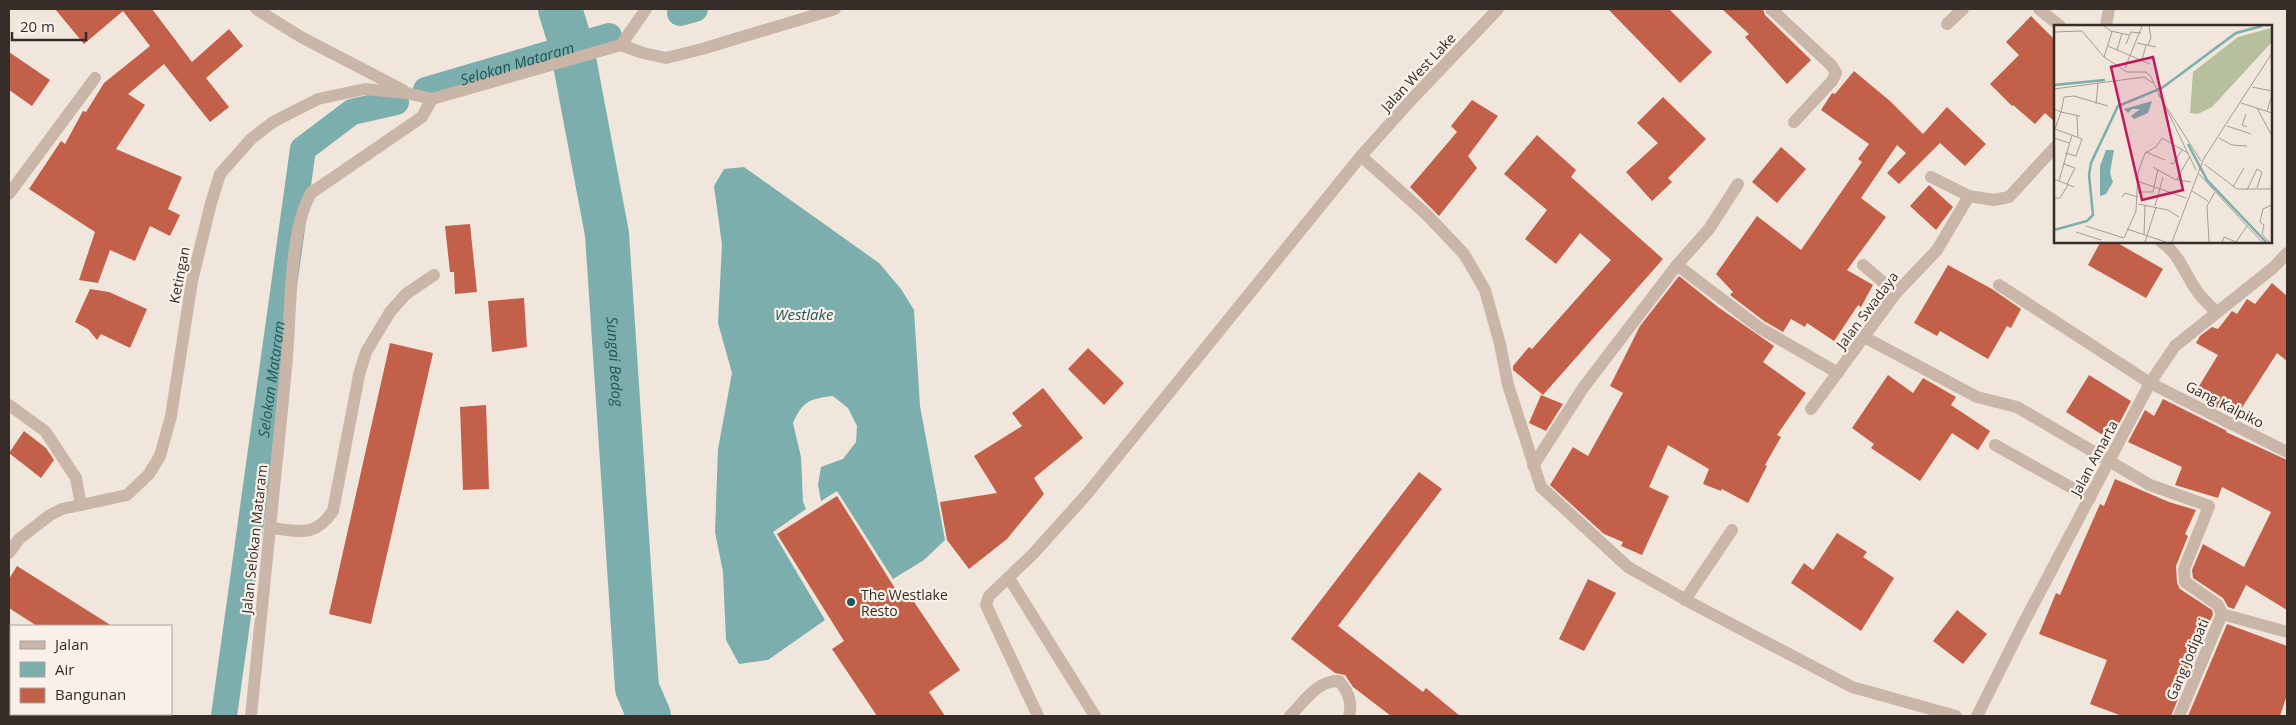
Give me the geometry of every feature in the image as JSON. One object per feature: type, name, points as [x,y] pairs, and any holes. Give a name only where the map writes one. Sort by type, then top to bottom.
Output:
[{"type":"street","points":[[256,9],[301,37],[364,68],[407,93]]},
{"type":"street","points":[[646,9],[621,45],[643,53],[666,58],[702,50],[835,9]]},
{"type":"street","name":"Jalan West Lake","points":[[1038,716],[986,606],[989,596],[1009,578],[1086,494],[1362,156],[1412,99],[1498,9]]},
{"type":"street","points":[[1771,9],[1832,66],[1836,73],[1832,81],[1794,122]]},
{"type":"street","points":[[1947,24],[1963,9]]},
{"type":"street","points":[[2039,9],[2059,25]]},
{"type":"street","points":[[2106,25],[2109,9]]},
{"type":"street","name":"Ketingan","points":[[9,552],[35,525],[62,509],[127,495],[149,474],[160,456],[171,416],[192,282],[211,203],[220,174],[251,139],[273,122],[318,99],[365,89],[407,93],[432,99],[452,95],[621,45]]},
{"type":"street","points":[[11,188],[95,78]]},
{"type":"street","name":"Jalan Selokan Mataram","points":[[251,716],[271,528],[292,271],[302,211],[311,194],[422,118],[432,99]]},
{"type":"street","points":[[1931,177],[1969,196],[1994,200],[2009,197],[2054,148]]},
{"type":"street","points":[[1362,156],[1427,215],[1464,254],[1485,290],[1500,344],[1508,385],[1541,487],[1628,567],[1685,600],[1852,687],[1953,716]]},
{"type":"street","points":[[2044,160],[2054,167]]},
{"type":"street","points":[[1533,466],[1583,388],[1677,265],[1709,229],[1738,184]]},
{"type":"street","name":"Jalan Swadaya","points":[[1811,409],[1896,293],[1937,250],[1969,196]]},
{"type":"street","points":[[2162,242],[2169,247],[2179,259],[2197,291],[2216,312]]},
{"type":"street","name":"Jalan Amarta","points":[[1977,716],[2150,383],[2175,346],[2274,266],[2287,253]]},
{"type":"street","points":[[1677,265],[1760,328],[1838,373]]},
{"type":"street","points":[[1863,265],[1896,293]]},
{"type":"street","points":[[271,528],[303,531],[315,530],[325,523],[333,511],[358,375],[366,352],[390,312],[406,294],[434,275]]},
{"type":"street","name":"Gang Kalpiko","points":[[1999,285],[2150,383],[2287,452]]},
{"type":"street","points":[[1864,337],[1977,396],[2017,407],[2109,463]]},
{"type":"street","points":[[9,406],[45,431],[76,478],[81,505]]},
{"type":"street","points":[[1995,444],[2090,498]]},
{"type":"street","name":"Gang Jodipati","points":[[2109,463],[2150,485],[2209,506],[2184,569],[2185,582],[2218,605],[2222,614],[2179,716]]},
{"type":"street","points":[[1685,600],[1732,530]]},
{"type":"street","points":[[1009,578],[1095,716]]},
{"type":"street","points":[[2222,614],[2287,632]]},
{"type":"street","points":[[1290,716],[1317,688],[1328,681],[1339,681],[1348,691],[1351,709],[1349,716]]},
{"type":"water","name":"Westlake","points":[[744,167],[879,263],[901,289],[914,310],[920,406],[945,540],[924,560],[893,579],[837,491],[821,501],[818,485],[821,467],[843,459],[856,442],[857,426],[848,408],[833,396],[818,398],[808,402],[800,410],[793,423],[801,457],[803,502],[806,509],[773,532],[825,620],[768,660],[739,664],[726,640],[723,572],[715,532],[718,449],[732,373],[718,323],[722,245],[714,186],[724,169]]},
{"type":"building","points":[[55,9],[152,9],[192,62],[229,29],[243,46],[206,78],[229,107],[210,122],[164,64],[128,94],[145,105],[116,149],[182,177],[168,209],[180,215],[170,236],[150,226],[135,261],[110,250],[98,283],[79,280],[95,232],[29,189],[61,141],[65,144],[83,111],[86,112],[104,83],[150,46],[123,11],[84,44]]},
{"type":"building","points":[[1608,9],[1669,9],[1712,52],[1680,83]]},
{"type":"building","points":[[1722,9],[1763,9],[1765,15],[1811,60],[1787,84],[1745,37],[1749,34]]},
{"type":"building","points":[[2031,16],[2054,39],[2054,121],[2045,113],[2035,124],[2012,106],[1990,84],[2019,55],[2006,42]]},
{"type":"building","points":[[9,52],[50,80],[32,106],[9,90]]},
{"type":"building","points":[[1854,71],[1890,101],[1923,134],[1947,107],[1986,144],[1965,166],[1940,143],[1899,184],[1887,173],[1906,153],[1897,145],[1861,198],[1886,217],[1847,270],[1873,285],[1861,307],[1858,305],[1834,341],[1807,323],[1805,327],[1791,319],[1783,332],[1764,321],[1730,295],[1733,292],[1716,274],[1757,216],[1801,250],[1862,162],[1858,159],[1869,144],[1821,110],[1832,93],[1835,94]]},
{"type":"building","points":[[1663,97],[1706,139],[1668,178],[1672,182],[1652,201],[1626,172],[1658,143],[1637,123]]},
{"type":"building","points":[[1472,100],[1498,116],[1468,156],[1477,168],[1439,216],[1410,187],[1457,132],[1451,126]]},
{"type":"building","points":[[1537,135],[1576,170],[1571,177],[1663,259],[1543,395],[1513,370],[1513,366],[1529,347],[1532,349],[1611,260],[1580,233],[1556,264],[1525,239],[1547,210],[1504,174]]},
{"type":"building","points":[[1781,147],[1806,169],[1777,203],[1752,182]]},
{"type":"building","points":[[1929,185],[1953,207],[1936,230],[1910,206]]},
{"type":"building","points":[[470,224],[477,292],[455,294],[454,272],[450,272],[445,226]]},
{"type":"building","points":[[2100,242],[2116,242],[2163,269],[2146,298],[2088,265]]},
{"type":"building","points":[[1948,265],[1992,289],[2021,309],[2011,328],[2007,326],[1988,359],[1940,331],[1937,336],[1914,323]]},
{"type":"building","points":[[1679,276],[1718,307],[1774,346],[1763,362],[1806,393],[1777,435],[1781,437],[1765,465],[1767,466],[1748,503],[1722,489],[1721,491],[1703,484],[1709,469],[1668,445],[1649,487],[1669,496],[1642,555],[1621,546],[1623,542],[1604,534],[1550,485],[1573,447],[1588,456],[1623,393],[1610,386],[1640,326]]},
{"type":"building","points":[[2272,283],[2287,296],[2287,361],[2277,353],[2236,417],[2193,396],[2218,355],[2196,343],[2200,336],[2212,327],[2218,329],[2232,311],[2237,314],[2247,299],[2255,304]]},
{"type":"building","points":[[90,289],[109,292],[147,309],[130,348],[101,334],[97,340],[88,329],[75,322]]},
{"type":"building","points":[[524,298],[527,347],[492,352],[488,301]]},
{"type":"building","points":[[390,343],[433,353],[371,624],[329,614]]},
{"type":"building","points":[[1088,348],[1124,383],[1104,405],[1068,369]]},
{"type":"building","points":[[1888,375],[1913,393],[1923,378],[1956,397],[1951,405],[1990,431],[1978,450],[1952,433],[1920,481],[1871,448],[1874,444],[1852,428]]},
{"type":"building","points":[[2089,375],[2131,401],[2109,439],[2066,412]]},
{"type":"building","points":[[1043,388],[1083,438],[1034,478],[1044,494],[1007,539],[969,569],[947,540],[940,502],[997,493],[974,456],[1022,426],[1012,413]]},
{"type":"building","points":[[1541,395],[1563,404],[1546,431],[1529,423]]},
{"type":"building","points":[[2163,399],[2226,432],[2287,460],[2287,610],[2246,585],[2234,609],[2228,607],[2223,598],[2193,578],[2192,570],[2203,544],[2244,567],[2271,512],[2222,487],[2218,498],[2175,485],[2182,467],[2128,442],[2145,410],[2154,416]]},
{"type":"building","points":[[486,405],[489,489],[463,490],[460,407]]},
{"type":"building","points":[[24,431],[46,448],[54,460],[41,478],[9,453]]},
{"type":"building","points":[[1419,472],[1442,489],[1338,626],[1423,692],[1426,688],[1460,716],[1391,716],[1353,687],[1345,675],[1335,673],[1291,639]]},
{"type":"building","points":[[2115,479],[2169,502],[2196,510],[2185,534],[2188,536],[2176,566],[2177,583],[2180,589],[2212,610],[2213,614],[2171,716],[2122,716],[2090,704],[2107,660],[2039,634],[2056,593],[2060,595],[2100,504],[2104,506]]},
{"type":"building","name":"The Westlake Resto","points":[[837,496],[903,601],[910,596],[960,670],[929,692],[945,716],[877,716],[832,649],[844,641],[777,534]]},
{"type":"building","points":[[1837,533],[1867,552],[1863,557],[1894,578],[1861,631],[1791,583],[1804,563],[1813,570]]},
{"type":"building","points":[[17,566],[110,625],[35,625],[9,608],[9,579]]},
{"type":"building","points":[[1588,579],[1616,593],[1584,651],[1559,639]]},
{"type":"building","points":[[1957,610],[1987,634],[1963,664],[1933,641]]},
{"type":"building","points":[[2227,624],[2287,646],[2287,695],[2280,716],[2188,716]]},
{"type":"waterway","name":"Sungai Bedog","points":[[560,9],[572,48],[607,234],[637,688],[649,716]]},
{"type":"waterway","name":"Selokan Mataram","points":[[680,13],[695,9]]},
{"type":"waterway","name":"Selokan Mataram","points":[[426,90],[609,36]]},
{"type":"waterway","name":"Selokan Mataram","points":[[224,716],[303,149],[352,112],[396,102]]},
{"type":"place","name":"The Westlake Resto","points":[[851,602]]}]
